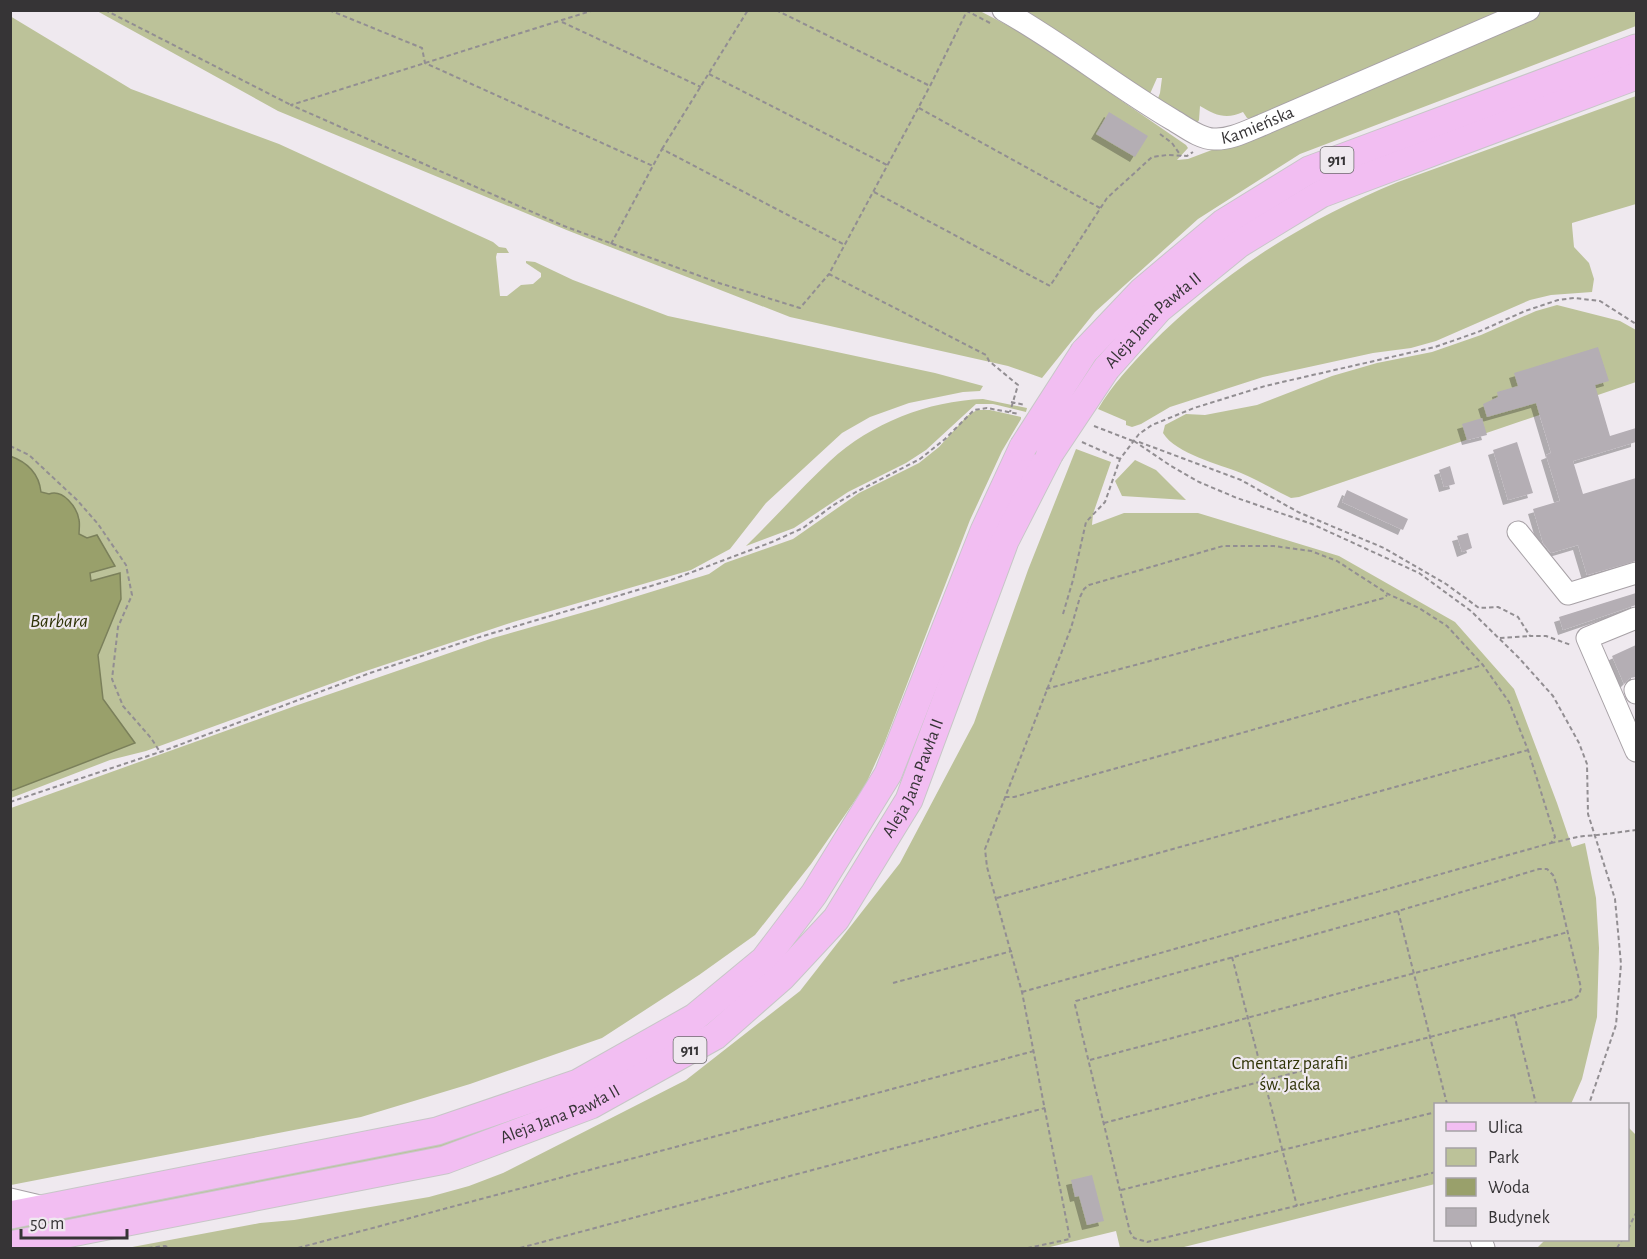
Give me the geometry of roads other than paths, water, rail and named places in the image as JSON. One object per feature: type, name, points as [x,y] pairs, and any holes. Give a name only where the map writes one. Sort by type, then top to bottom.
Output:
[{"type":"main road","name":"Aleja Jana Pawła II","points":[[10,1215],[437,1131],[578,1083],[695,1017],[764,960],[814,894],[888,774],[984,531],[1023,447],[1084,352],[1142,291],[1223,223],[1309,170],[1636,48]]},
{"type":"main road","name":"Aleja Jana Pawła II","points":[[10,1245],[445,1160],[591,1105],[715,1036],[782,977],[837,919],[909,800],[1005,541],[1050,453],[1106,369],[1159,309],[1239,244],[1321,194],[1636,76]]},
{"type":"street","name":"Kamieńska","points":[[1000,18],[1035,28],[1156,110],[1196,134],[1213,140],[1253,129],[1529,10]]},
{"type":"street","points":[[1518,532],[1568,594],[1636,573]]},
{"type":"street","points":[[1636,618],[1587,638],[1593,653],[1626,697],[1636,751]]},
{"type":"street","points":[[10,1199],[47,1208]]},
{"type":"water","name":"Barbara","points":[[10,456],[22,462],[35,474],[41,492],[59,494],[68,500],[78,515],[79,534],[87,538],[97,535],[115,566],[90,573],[91,581],[120,573],[121,599],[98,655],[103,699],[135,743],[11,791]]},
{"type":"park label","name":"Cmentarz parafii św. Jacka","points":[[1290,1074]]}]
